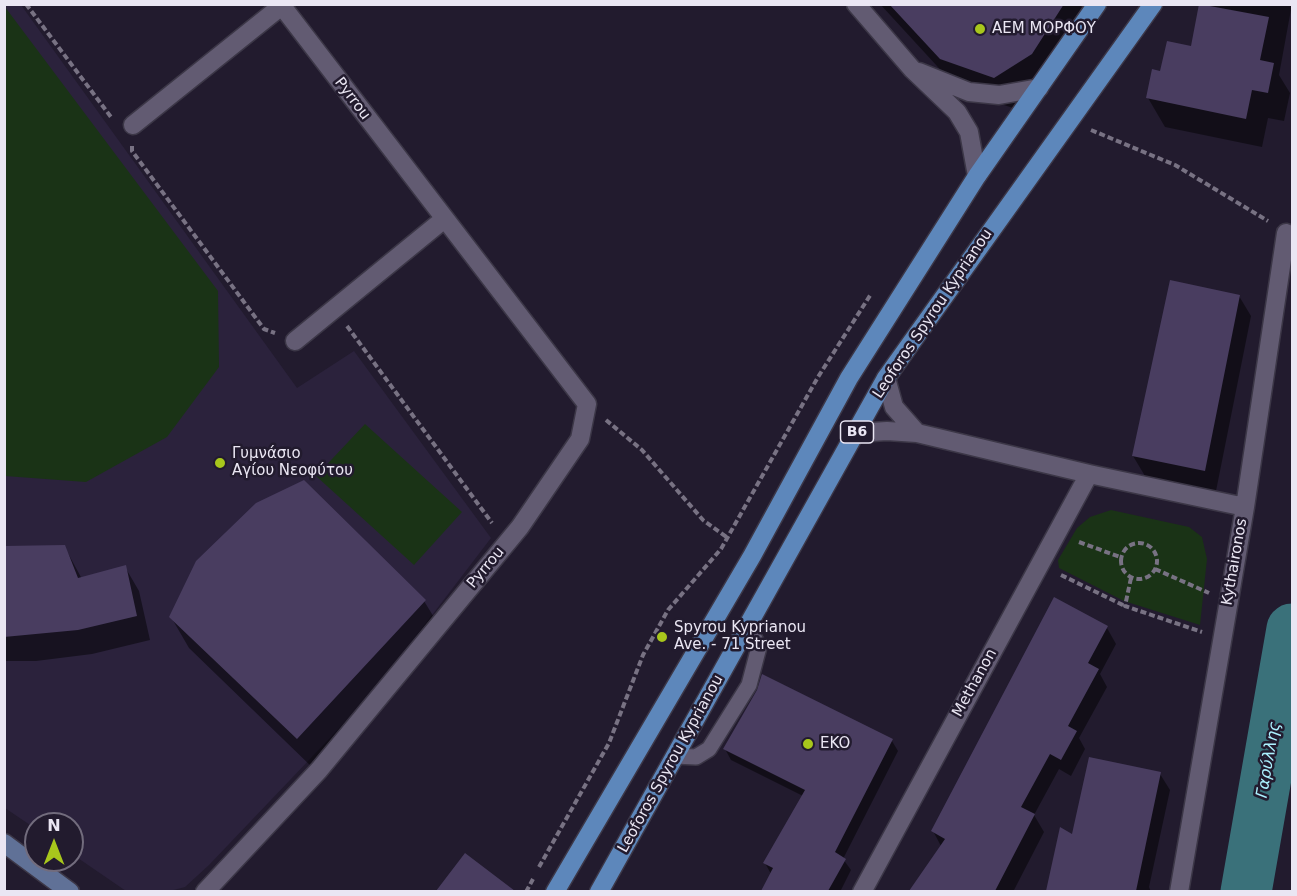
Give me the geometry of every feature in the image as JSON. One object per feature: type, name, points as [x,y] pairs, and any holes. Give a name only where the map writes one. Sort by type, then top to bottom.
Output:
[{"type":"main road","name":"B6","points":[[555,891],[752,556],[849,378],[977,176],[1098,4]]},
{"type":"main road","name":"Leoforos Spyrou Kyprianou","points":[[599,891],[886,378],[1153,4]]},
{"type":"main road","points":[[4,843],[70,891]]},
{"type":"street","points":[[856,4],[912,69],[957,112],[969,132],[977,176]]},
{"type":"street","points":[[133,125],[283,5]]},
{"type":"street","name":"Pyrrou","points":[[205,891],[319,770],[507,543],[580,439],[587,404],[443,220],[283,5]]},
{"type":"street","points":[[912,69],[969,92],[999,95],[1039,88]]},
{"type":"street","points":[[295,341],[443,220]]},
{"type":"street","name":"Kythaironos","points":[[1179,891],[1245,507],[1286,232]]},
{"type":"street","points":[[886,378],[894,407],[917,433]]},
{"type":"street","points":[[856,433],[917,433],[1089,474],[1245,507]]},
{"type":"street","name":"Methanon","points":[[862,891],[1089,474]]},
{"type":"lane","points":[[675,756],[696,757],[709,749],[749,685],[759,647],[748,626]]},
{"type":"path","points":[[26,4],[111,117],[133,125],[132,151],[264,329],[295,341]]},
{"type":"path","points":[[1068,121],[1175,165],[1286,232]]},
{"type":"path","points":[[335,309],[507,543]]},
{"type":"path","points":[[526,891],[609,743],[643,655],[668,610],[728,538],[703,520],[642,450],[587,404]]},
{"type":"path","points":[[1056,533],[1120,557]]},
{"type":"path","points":[[1143,543],[1154,551],[1157,565],[1146,579],[1131,578],[1122,570],[1120,557],[1128,546],[1143,543]]},
{"type":"path","points":[[1039,564],[1125,606],[1222,639]]},
{"type":"path","points":[[1155,569],[1228,602]]},
{"type":"path","points":[[1125,606],[1131,578]]},
{"type":"shaded area","name":"Γυμνάσιο Αγίου Νεοφύτου","points":[[4,5],[21,5],[297,388],[354,351],[491,538],[371,695],[209,865],[185,887],[170,891],[126,891],[84,862],[84,812],[24,812],[24,821],[5,808]]},
{"type":"green space","points":[[5,7],[218,291],[219,367],[167,437],[86,482],[5,476]]},
{"type":"green space","points":[[365,424],[462,512],[414,565],[316,476]]},
{"type":"green space","points":[[1111,510],[1189,527],[1202,537],[1207,559],[1200,625],[1124,601],[1059,568],[1058,560],[1077,528],[1090,517]]},
{"type":"building","name":"ΑΕΜ ΜΟΡΦΟΥ","points":[[889,4],[1064,4],[1032,54],[994,78],[940,59]]},
{"type":"building","points":[[1199,4],[1269,17],[1260,60],[1274,63],[1268,93],[1252,90],[1246,119],[1146,98],[1152,69],[1160,71],[1167,41],[1191,46]]},
{"type":"building","points":[[1170,280],[1240,295],[1205,471],[1132,456]]},
{"type":"building","points":[[304,480],[426,600],[297,739],[169,617],[196,561],[256,503]]},
{"type":"building","points":[[65,545],[78,578],[126,565],[137,616],[78,630],[4,637],[4,546]]},
{"type":"building","points":[[1054,597],[1108,626],[1088,663],[1099,669],[1068,726],[1077,731],[1061,760],[1050,754],[1021,807],[1035,814],[995,891],[909,891],[945,839],[931,831]]},
{"type":"building","name":"EKO","points":[[762,674],[893,739],[835,852],[846,859],[828,891],[761,891],[773,868],[763,863],[805,790],[723,749],[757,690]]},
{"type":"building","points":[[1089,757],[1161,772],[1136,891],[1046,891],[1060,827],[1072,834]]},
{"type":"building","points":[[465,853],[515,891],[436,891]]},
{"type":"waterway","name":"Γαρύλλης","points":[[1246,892],[1292,629]]},
{"type":"place","name":"ΑΕΜ ΜΟΡΦΟΥ","points":[[980,29]]},
{"type":"place","name":"Γυμνάσιο Αγίου Νεοφύτου","points":[[220,463]]},
{"type":"place","name":"Spyrou Kyprianou Ave. - 71 Street","points":[[662,637]]},
{"type":"place","name":"EKO","points":[[808,744]]}]
